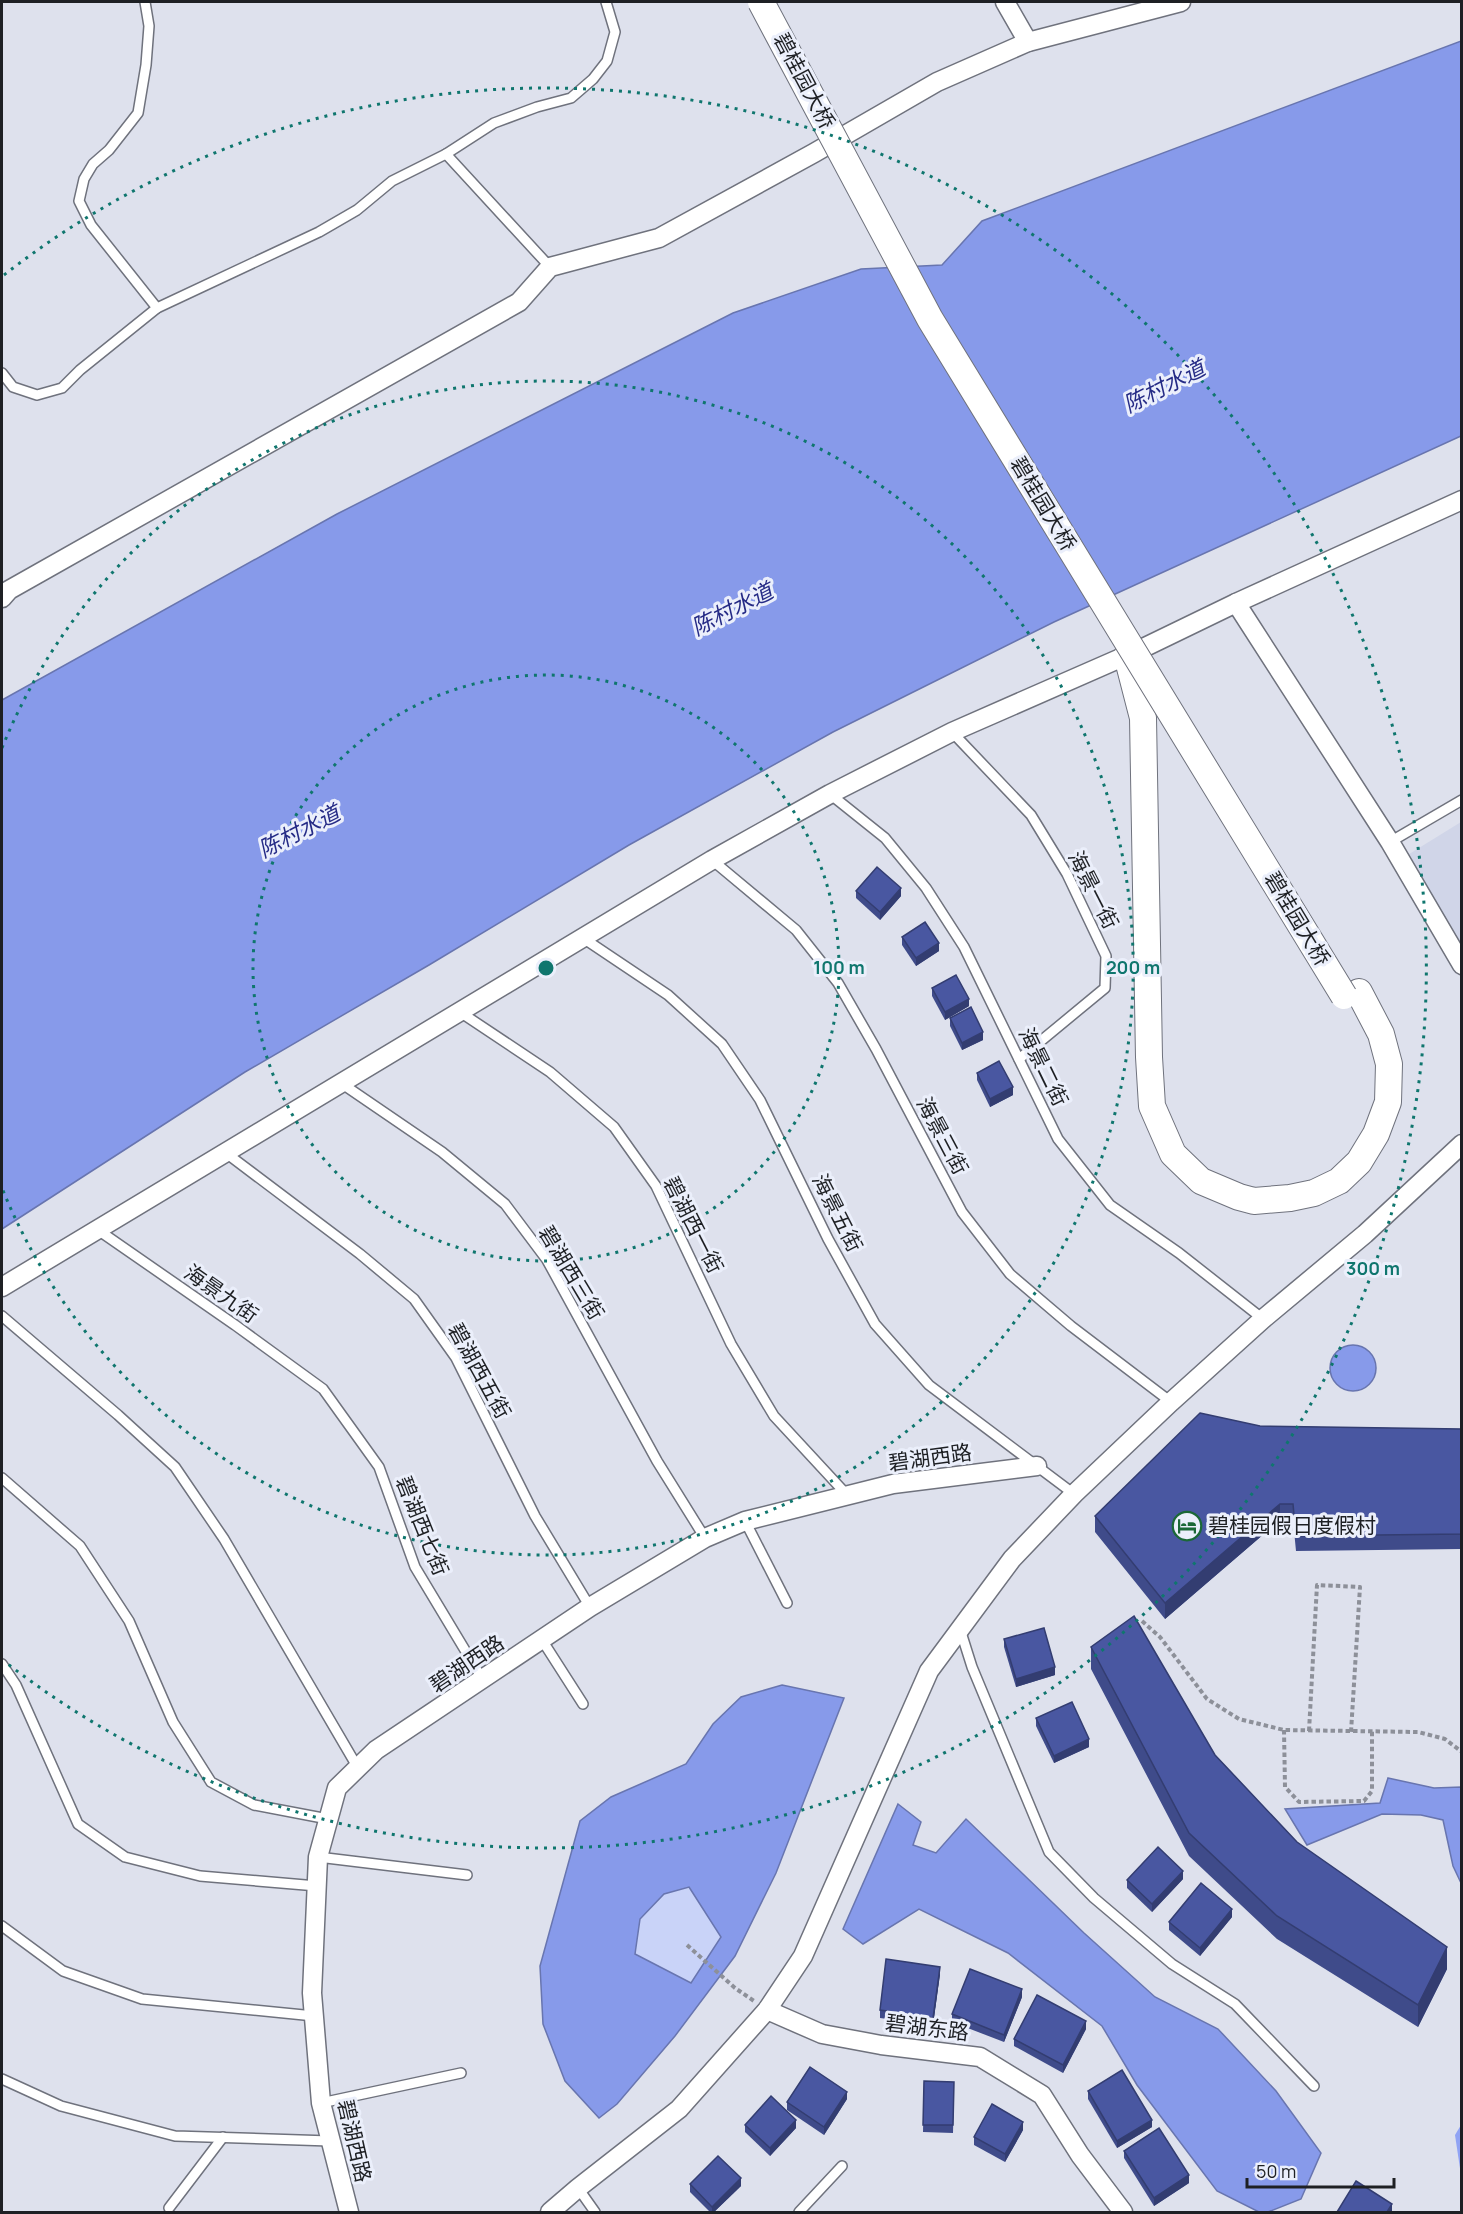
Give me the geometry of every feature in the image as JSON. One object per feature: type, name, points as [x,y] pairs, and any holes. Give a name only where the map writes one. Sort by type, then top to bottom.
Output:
[{"type":"main road","name":"碧桂园大桥","points":[[761,2],[930,319],[1352,994]]},
{"type":"main road","name":"碧桂园大桥","points":[[775,2],[945,323],[1352,994]]},
{"type":"main road","points":[[1133,653],[1153,705],[1159,1043],[1164,1100],[1183,1140],[1211,1167],[1249,1183],[1265,1187],[1300,1184],[1329,1169],[1350,1150],[1367,1122],[1376,1088],[1374,1058],[1352,994]]},
{"type":"street","points":[[1005,2],[1028,42]]},
{"type":"street","points":[[4,588],[519,302],[550,267],[659,237],[814,153],[937,82],[1028,42],[1181,2]]},
{"type":"street","points":[[2,1287],[712,860],[830,794],[952,732],[1133,653],[1461,500]]},
{"type":"street","points":[[1236,603],[1390,842],[1461,965]]},
{"type":"street","points":[[550,2212],[679,2109],[767,2010],[803,1956],[929,1671],[1012,1559],[1074,1494],[1171,1402],[1263,1319],[1365,1234],[1461,1144]]},
{"type":"street","name":"碧湖西路","points":[[349,2212],[321,2103],[312,1993],[318,1857],[337,1788],[376,1750],[590,1607],[705,1538],[745,1521],[893,1484],[1037,1466]]},
{"type":"street","name":"碧湖东路","points":[[767,2010],[822,2034],[881,2045],[980,2057],[1042,2096],[1080,2155],[1123,2212]]},
{"type":"lane","points":[[145,2],[149,26],[138,113],[109,150],[93,164],[84,179],[79,201],[91,225],[157,308]]},
{"type":"lane","points":[[2,373],[13,387],[37,395],[62,388],[80,370],[157,308],[319,232],[357,210],[392,181],[446,154],[494,123],[537,107],[571,98],[593,79],[607,61],[615,32],[606,2]]},
{"type":"lane","points":[[446,154],[550,267]]},
{"type":"lane","name":"海景一街","points":[[952,732],[1031,814],[1067,874],[1106,956],[1105,988],[1019,1059]]},
{"type":"lane","name":"海景二街","points":[[830,794],[885,838],[926,888],[964,947],[1058,1139],[1110,1205],[1179,1253],[1263,1319]]},
{"type":"lane","points":[[1390,842],[1461,800]]},
{"type":"lane","name":"海景三街","points":[[712,860],[796,930],[838,983],[876,1049],[962,1212],[1011,1274],[1071,1326],[1171,1402]]},
{"type":"lane","name":"海景五街","points":[[583,938],[668,995],[722,1044],[760,1100],[828,1239],[875,1324],[929,1385],[1074,1494]]},
{"type":"lane","name":"碧湖西一街","points":[[460,1012],[550,1072],[614,1127],[656,1186],[731,1344],[774,1416],[848,1496]]},
{"type":"lane","name":"碧湖西三街","points":[[342,1083],[442,1152],[505,1204],[547,1260],[657,1461],[705,1538]]},
{"type":"lane","name":"碧湖西五街","points":[[226,1153],[360,1254],[414,1299],[456,1358],[535,1516],[590,1607]]},
{"type":"lane","name":"海景九街","points":[[98,1230],[323,1389]]},
{"type":"lane","points":[[2,1316],[175,1467],[224,1539],[358,1768]]},
{"type":"lane","name":"碧湖西七街","points":[[323,1389],[378,1467],[415,1567],[483,1680]]},
{"type":"lane","points":[[2,1478],[80,1546],[129,1621],[173,1722],[211,1782],[254,1805],[328,1819]]},
{"type":"lane","points":[[745,1521],[787,1603]]},
{"type":"lane","points":[[960,1629],[972,1666],[1049,1852],[1094,1898],[1172,1964],[1235,2004],[1314,2086]]},
{"type":"lane","points":[[542,1640],[583,1704]]},
{"type":"lane","points":[[2,1664],[16,1685],[78,1824],[125,1857],[200,1876],[316,1886]]},
{"type":"lane","points":[[318,1857],[467,1875]]},
{"type":"lane","points":[[2,1926],[63,1971],[142,1999],[314,2016]]},
{"type":"lane","points":[[321,2103],[461,2073]]},
{"type":"lane","points":[[2,2079],[61,2106],[175,2136],[330,2141]]},
{"type":"lane","points":[[169,2208],[223,2138]]},
{"type":"lane","points":[[799,2212],[842,2166]]},
{"type":"lane","points":[[578,2188],[596,2212]]},
{"type":"path","points":[[1309,1731],[1317,1585],[1360,1587],[1351,1732]]},
{"type":"path","points":[[1143,1621],[1160,1637],[1207,1699],[1239,1719],[1284,1730],[1418,1732],[1445,1739],[1461,1752]]},
{"type":"path","points":[[1284,1730],[1285,1787],[1299,1802],[1364,1801],[1372,1791],[1372,1731]]},
{"type":"path","points":[[687,1945],[735,1988]]},
{"type":"shaded area","points":[[1461,822],[1461,945],[1406,856]]},
{"type":"shaded area","points":[[690,1887],[721,1937],[691,1983],[635,1954],[640,1919],[664,1894]]},
{"type":"shaded area","points":[[1461,2125],[1461,2175],[1455,2135]]},
{"type":"water","name":"陈村水道","points":[[1461,41],[1461,436],[1054,622],[833,732],[629,845],[245,1072],[2,1229],[2,700],[337,514],[733,313],[861,269],[942,265],[982,221]]},
{"type":"water","points":[[1353,1345],[1369,1352],[1376,1368],[1369,1384],[1353,1391],[1337,1384],[1330,1368],[1337,1352]]},
{"type":"water","points":[[782,1685],[844,1698],[776,1873],[735,1956],[675,2036],[617,2104],[599,2118],[565,2081],[543,2024],[540,1966],[580,1821],[611,1797],[686,1764],[713,1724],[741,1697]],"holes":[[[689,1887],[721,1937],[691,1983],[635,1954],[640,1919],[664,1894]]]},
{"type":"water","points":[[1388,1778],[1434,1788],[1461,1787],[1461,1883],[1453,1866],[1443,1820],[1421,1815],[1382,1814],[1307,1845],[1285,1809],[1380,1803]]},
{"type":"water","points":[[898,1804],[921,1822],[913,1845],[936,1853],[966,1819],[1084,1933],[1155,1997],[1218,2029],[1276,2091],[1321,2153],[1301,2199],[1268,2212],[1259,2212],[1217,2191],[1137,2085],[1102,2026],[1008,1953],[919,1909],[863,1944],[843,1929]]},
{"type":"building","points":[[877,867],[901,888],[880,912],[856,891]]},
{"type":"building","points":[[925,922],[939,943],[916,958],[902,937]]},
{"type":"building","points":[[956,975],[969,999],[945,1012],[932,988]]},
{"type":"building","points":[[971,1007],[983,1032],[962,1043],[950,1018]]},
{"type":"building","points":[[999,1061],[1013,1087],[990,1099],[977,1073]]},
{"type":"building","name":"碧桂园假日度假村","points":[[1200,1413],[1260,1426],[1461,1429],[1461,1534],[1296,1536],[1293,1504],[1280,1504],[1165,1603],[1095,1516]]},
{"type":"building","points":[[1134,1616],[1215,1755],[1297,1842],[1447,1947],[1418,2005],[1277,1916],[1189,1833],[1091,1647]]},
{"type":"building","points":[[1044,1628],[1055,1667],[1016,1679],[1004,1639]]},
{"type":"building","points":[[1072,1702],[1089,1739],[1054,1756],[1036,1718]]},
{"type":"building","points":[[1158,1847],[1183,1871],[1152,1904],[1127,1880]]},
{"type":"building","points":[[1201,1883],[1232,1909],[1200,1948],[1169,1922]]},
{"type":"building","points":[[886,1959],[940,1967],[933,2018],[880,2010]]},
{"type":"building","points":[[970,1969],[1022,1989],[1004,2035],[952,2014]]},
{"type":"building","points":[[1037,1995],[1086,2021],[1063,2065],[1014,2039]]},
{"type":"building","points":[[810,2067],[847,2092],[824,2127],[787,2102]]},
{"type":"building","points":[[1122,2070],[1152,2120],[1117,2141],[1088,2091]]},
{"type":"building","points":[[924,2081],[954,2082],[953,2125],[923,2125]]},
{"type":"building","points":[[771,2096],[796,2120],[770,2148],[745,2125]]},
{"type":"building","points":[[992,2104],[1023,2122],[1005,2154],[974,2137]]},
{"type":"building","points":[[1159,2128],[1189,2175],[1154,2198],[1124,2151]]},
{"type":"building","points":[[718,2156],[741,2178],[712,2207],[690,2184]]},
{"type":"building","points":[[1356,2181],[1392,2204],[1387,2212],[1337,2212]]},
{"type":"place","name":"碧桂园假日度假村","points":[[1187,1526]]}]
